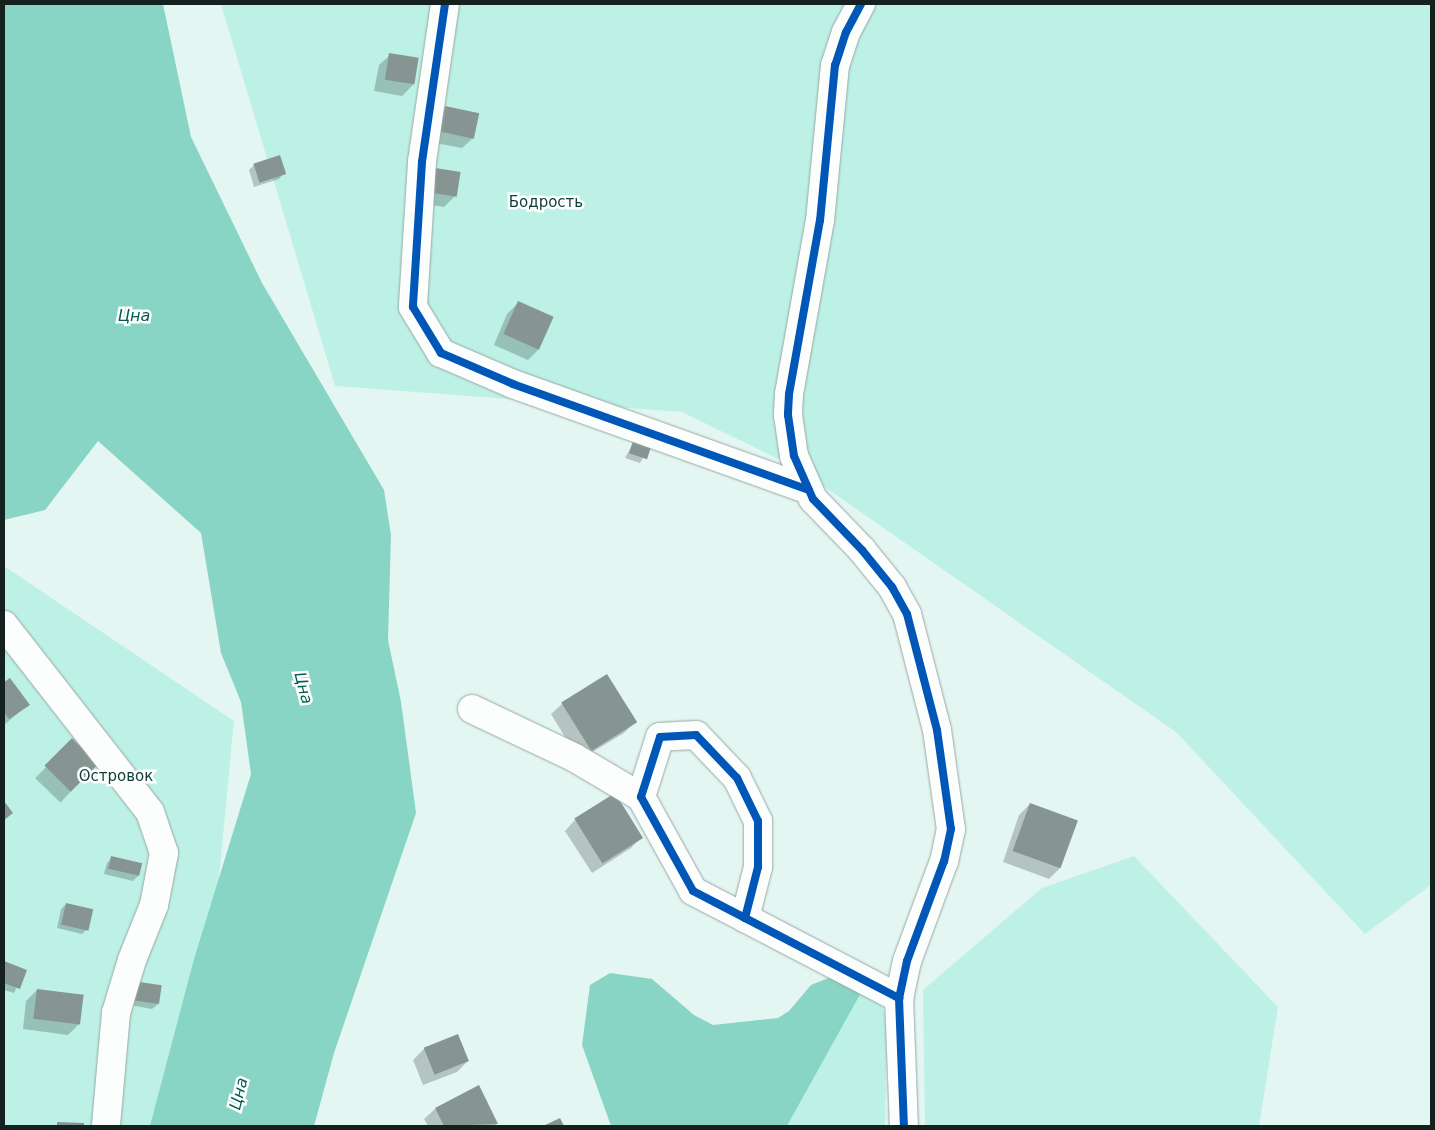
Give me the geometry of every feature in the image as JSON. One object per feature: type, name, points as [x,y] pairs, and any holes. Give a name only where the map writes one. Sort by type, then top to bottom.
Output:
[{"type":"street","points":[[446,4],[422,162],[413,307],[441,353],[514,384],[809,490]]},
{"type":"street","points":[[861,4],[846,32],[836,65],[820,220],[789,394],[794,456],[813,500],[862,550],[892,588],[907,614],[937,730],[952,829],[944,861],[907,961],[899,998],[904,1126]]},
{"type":"street","points":[[4,625],[150,812],[164,853],[154,905],[132,960],[116,1013],[106,1126]]},
{"type":"street","points":[[472,709],[575,758],[641,797],[693,890],[899,998]]},
{"type":"street","points":[[641,797],[660,737],[696,735],[737,778],[758,821],[758,867],[745,918]]},
{"type":"green space","name":"Бодрость","points":[[221,4],[1431,4],[1431,885],[1365,934],[1176,732],[799,469],[682,412],[335,386]]},
{"type":"green space","name":"Островок","points":[[4,566],[234,721],[195,1126],[4,1126]]},
{"type":"green space","points":[[1134,856],[1278,1007],[1259,1126],[925,1126],[923,990],[1042,888]]},
{"type":"green space","points":[[862,991],[880,1000],[887,1021],[885,1126],[787,1126]]},
{"type":"water","name":"Цна","points":[[4,4],[163,4],[191,137],[262,283],[384,490],[391,535],[388,640],[401,702],[416,813],[334,1053],[314,1126],[150,1126],[194,959],[251,774],[241,702],[221,653],[201,533],[98,441],[45,510],[4,520]]},
{"type":"water","points":[[610,973],[652,979],[694,1015],[713,1025],[778,1018],[789,1011],[811,985],[831,977],[862,991],[787,1126],[611,1126],[582,1045],[590,985]]},
{"type":"building","points":[[389,53],[419,58],[414,84],[385,80]]},
{"type":"building","points":[[445,106],[479,113],[474,139],[440,131]]},
{"type":"building","points":[[280,155],[286,174],[260,183],[253,164]]},
{"type":"building","points":[[429,167],[461,172],[457,197],[425,192]]},
{"type":"building","points":[[518,301],[554,317],[539,350],[503,334]]},
{"type":"building","points":[[633,441],[651,447],[647,459],[629,453]]},
{"type":"building","points":[[607,674],[637,722],[591,751],[561,703]]},
{"type":"building","points":[[10,678],[30,705],[9,719],[4,712],[4,682]]},
{"type":"building","points":[[72,738],[98,764],[71,792],[44,766]]},
{"type":"building","points":[[615,793],[643,838],[602,863],[574,818]]},
{"type":"building","points":[[4,801],[13,813],[4,820]]},
{"type":"building","points":[[1030,803],[1078,820],[1060,868],[1013,851]]},
{"type":"building","points":[[111,856],[142,863],[139,876],[108,869]]},
{"type":"building","points":[[66,903],[93,909],[88,931],[61,924]]},
{"type":"building","points":[[4,961],[27,970],[20,989],[4,983]]},
{"type":"building","points":[[132,981],[162,985],[159,1004],[129,1000]]},
{"type":"building","points":[[37,989],[84,995],[80,1025],[33,1019]]},
{"type":"building","points":[[458,1034],[469,1061],[435,1075],[424,1048]]},
{"type":"building","points":[[479,1085],[498,1124],[444,1126],[435,1108]]},
{"type":"building","points":[[560,1118],[564,1126],[543,1126]]},
{"type":"building","points":[[57,1122],[84,1123],[84,1126],[57,1126]]},
{"type":"cycle path","points":[[445,4],[422,162],[413,307],[441,353],[513,384],[809,490]]},
{"type":"cycle path","points":[[861,4],[846,32],[835,65],[820,220],[789,394],[788,415],[794,456],[813,499],[862,550],[892,587],[907,614],[937,730],[951,829],[944,861],[907,961],[899,998],[904,1126]]},
{"type":"cycle path","points":[[745,918],[758,867],[758,821],[737,778],[696,735],[660,737],[641,797],[693,891],[899,998]]}]
